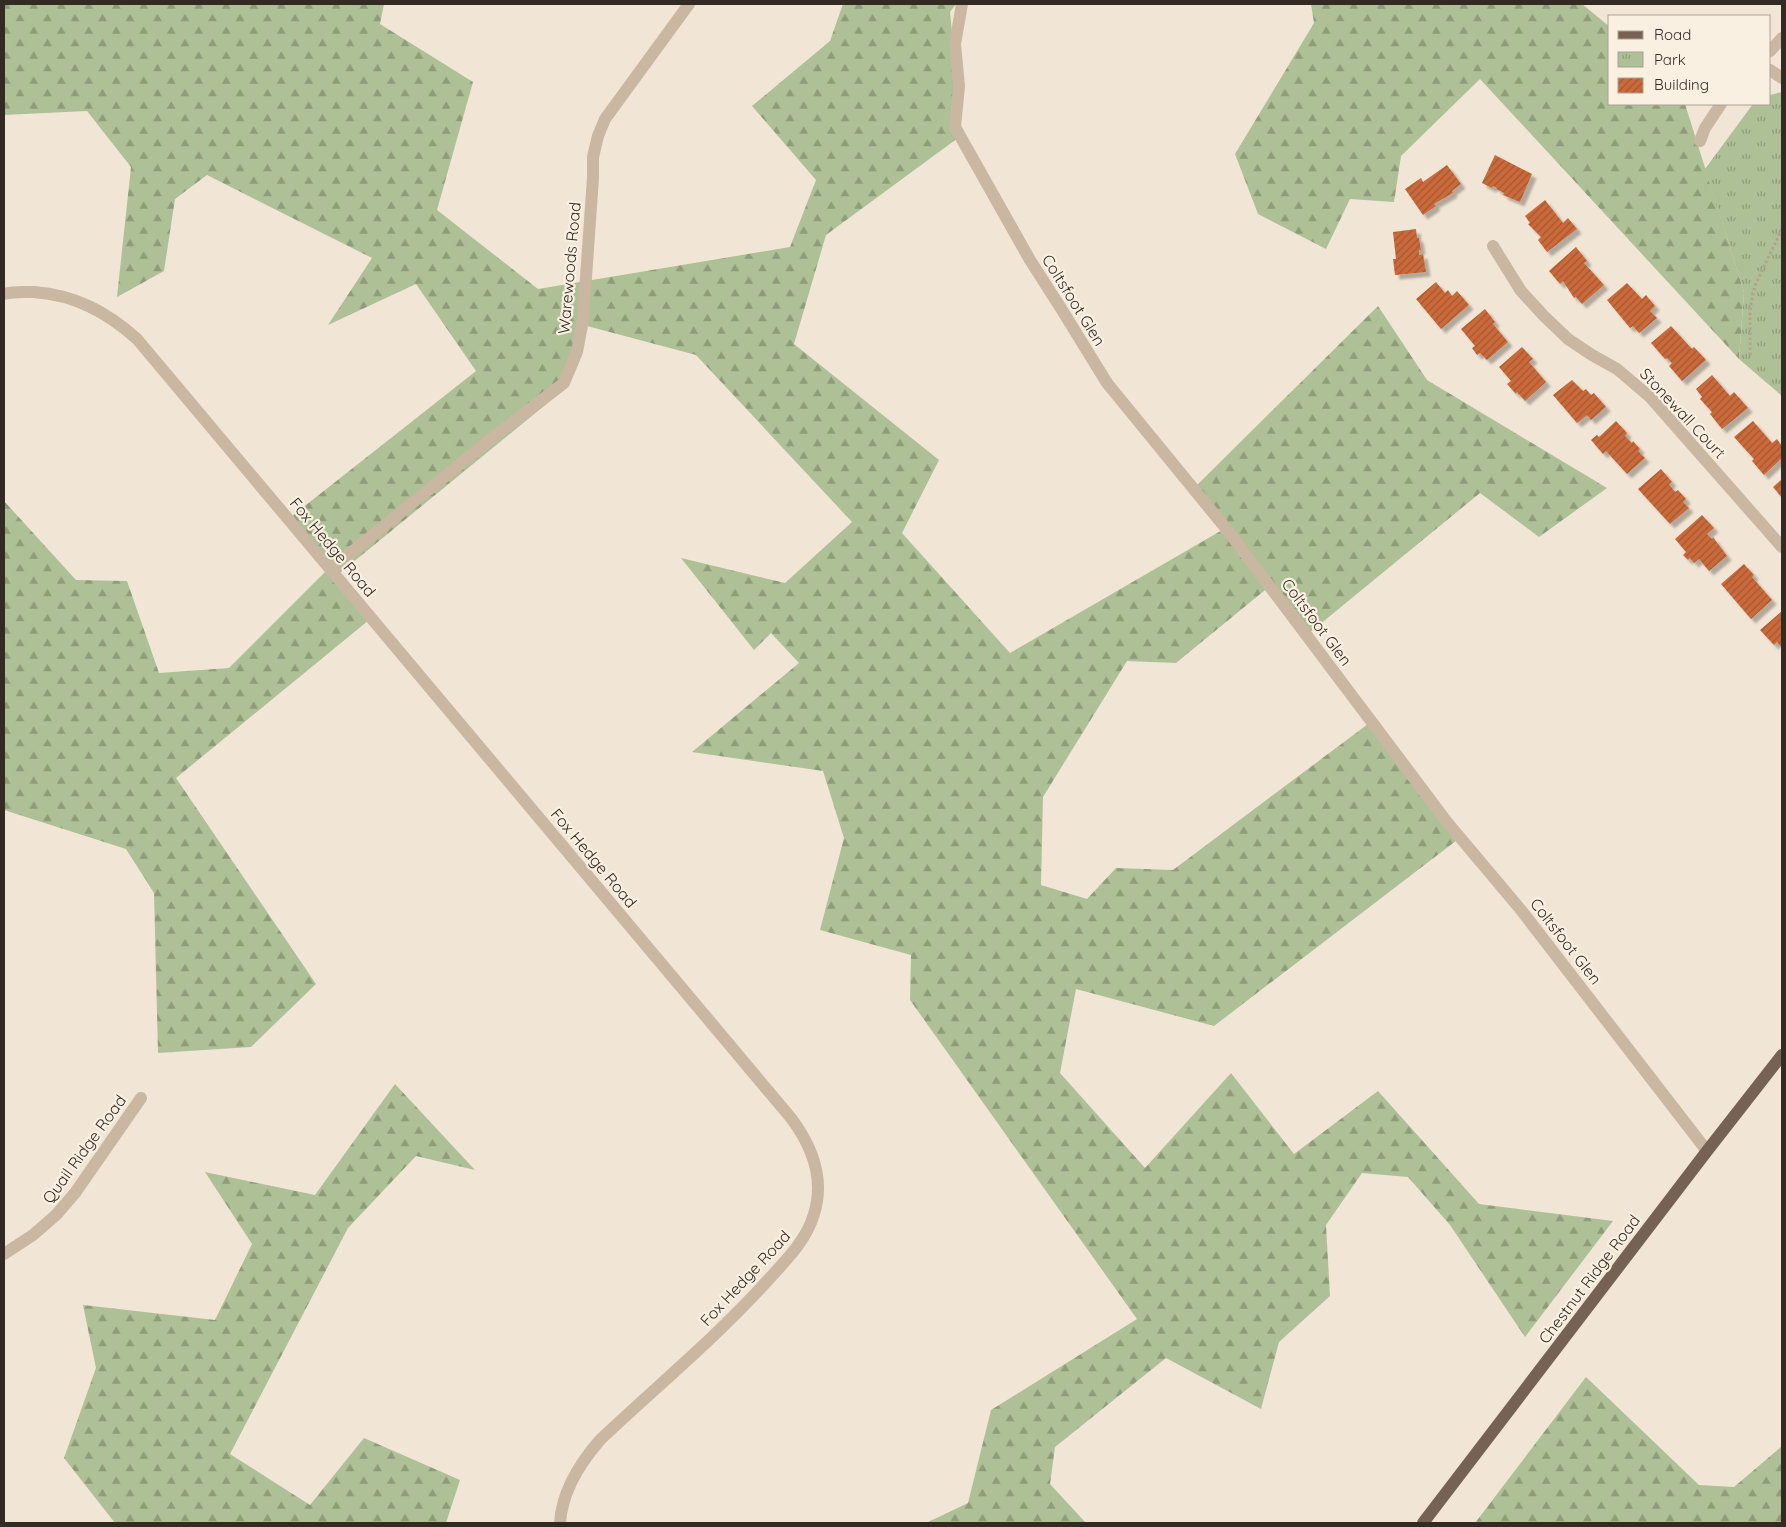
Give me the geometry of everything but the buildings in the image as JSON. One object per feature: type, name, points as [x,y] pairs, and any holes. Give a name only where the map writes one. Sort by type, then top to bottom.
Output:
[{"type":"main road","name":"Chestnut Ridge Road","points":[[1423,1523],[1782,1055]]},
{"type":"street","name":"Warewoods Road","points":[[331,569],[486,443],[564,383],[577,352],[583,320],[594,178],[593,157],[598,136],[612,109],[689,4]]},
{"type":"street","name":"Coltsfoot Glen","points":[[962,4],[955,44],[959,86],[955,127],[1030,260],[1107,383],[1228,532],[1447,822],[1521,910],[1707,1151]]},
{"type":"street","points":[[1771,50],[1782,38]]},
{"type":"street","points":[[1771,71],[1782,78]]},
{"type":"street","points":[[1700,141],[1705,128],[1720,105]]},
{"type":"street","name":"Stonewall Court","points":[[1493,246],[1522,291],[1544,316],[1568,339],[1617,369],[1650,396],[1782,547]]},
{"type":"street","name":"Fox Hedge Road","points":[[4,294],[26,292],[66,297],[99,310],[119,323],[137,339],[791,1118],[809,1146],[817,1173],[818,1194],[808,1231],[798,1248],[751,1299],[703,1346],[600,1440],[586,1456],[573,1477],[565,1498],[560,1523]]},
{"type":"street","name":"Quail Ridge Road","points":[[4,1254],[33,1235],[56,1216],[75,1193],[141,1098]]},
{"type":"path","points":[[1750,355],[1751,301],[1756,283],[1782,229]]},
{"type":"green space","points":[[4,4],[384,4],[380,24],[473,82],[437,210],[538,289],[790,247],[816,180],[752,106],[830,41],[843,4],[956,4],[950,12],[962,135],[826,235],[794,344],[939,460],[902,533],[1010,653],[1224,529],[1193,489],[1378,306],[1427,380],[1607,488],[1539,537],[1480,493],[1308,634],[1270,586],[1176,663],[1127,661],[1043,797],[1041,885],[1087,899],[1116,868],[1173,870],[1376,718],[1461,837],[1214,1026],[1076,989],[1060,1073],[1145,1168],[1231,1073],[1294,1154],[1378,1091],[1479,1204],[1613,1221],[1525,1337],[1450,1225],[1408,1177],[1362,1173],[1326,1225],[1330,1296],[1279,1342],[1261,1409],[1166,1358],[1055,1447],[1050,1484],[1086,1523],[926,1523],[968,1503],[991,1410],[1137,1319],[910,1000],[911,955],[820,930],[844,838],[823,771],[692,752],[799,663],[771,633],[754,650],[681,558],[785,583],[852,522],[696,355],[587,326],[550,401],[335,577],[369,620],[176,778],[316,984],[251,1047],[158,1053],[154,893],[126,849],[4,810],[4,501],[76,580],[127,581],[159,673],[229,668],[328,569],[287,520],[476,371],[416,284],[328,325],[372,258],[207,175],[175,199],[164,271],[117,297],[131,167],[87,111],[4,115]]},
{"type":"green space","points":[[1311,4],[1582,4],[1608,25],[1608,105],[1685,105],[1744,292],[1739,359],[1480,79],[1401,156],[1394,202],[1350,199],[1326,249],[1258,214],[1235,154],[1314,23]]},
{"type":"green space","points":[[1782,92],[1782,396],[1739,359],[1744,292],[1705,169],[1752,105],[1771,105],[1771,95]]},
{"type":"green space","points":[[395,1084],[475,1170],[416,1156],[348,1228],[230,1454],[310,1505],[364,1438],[460,1480],[446,1523],[115,1523],[64,1458],[96,1368],[83,1305],[215,1320],[252,1244],[205,1172],[315,1195]]},
{"type":"green space","points":[[1586,1377],[1699,1485],[1734,1487],[1782,1446],[1782,1523],[1475,1523]]}]
